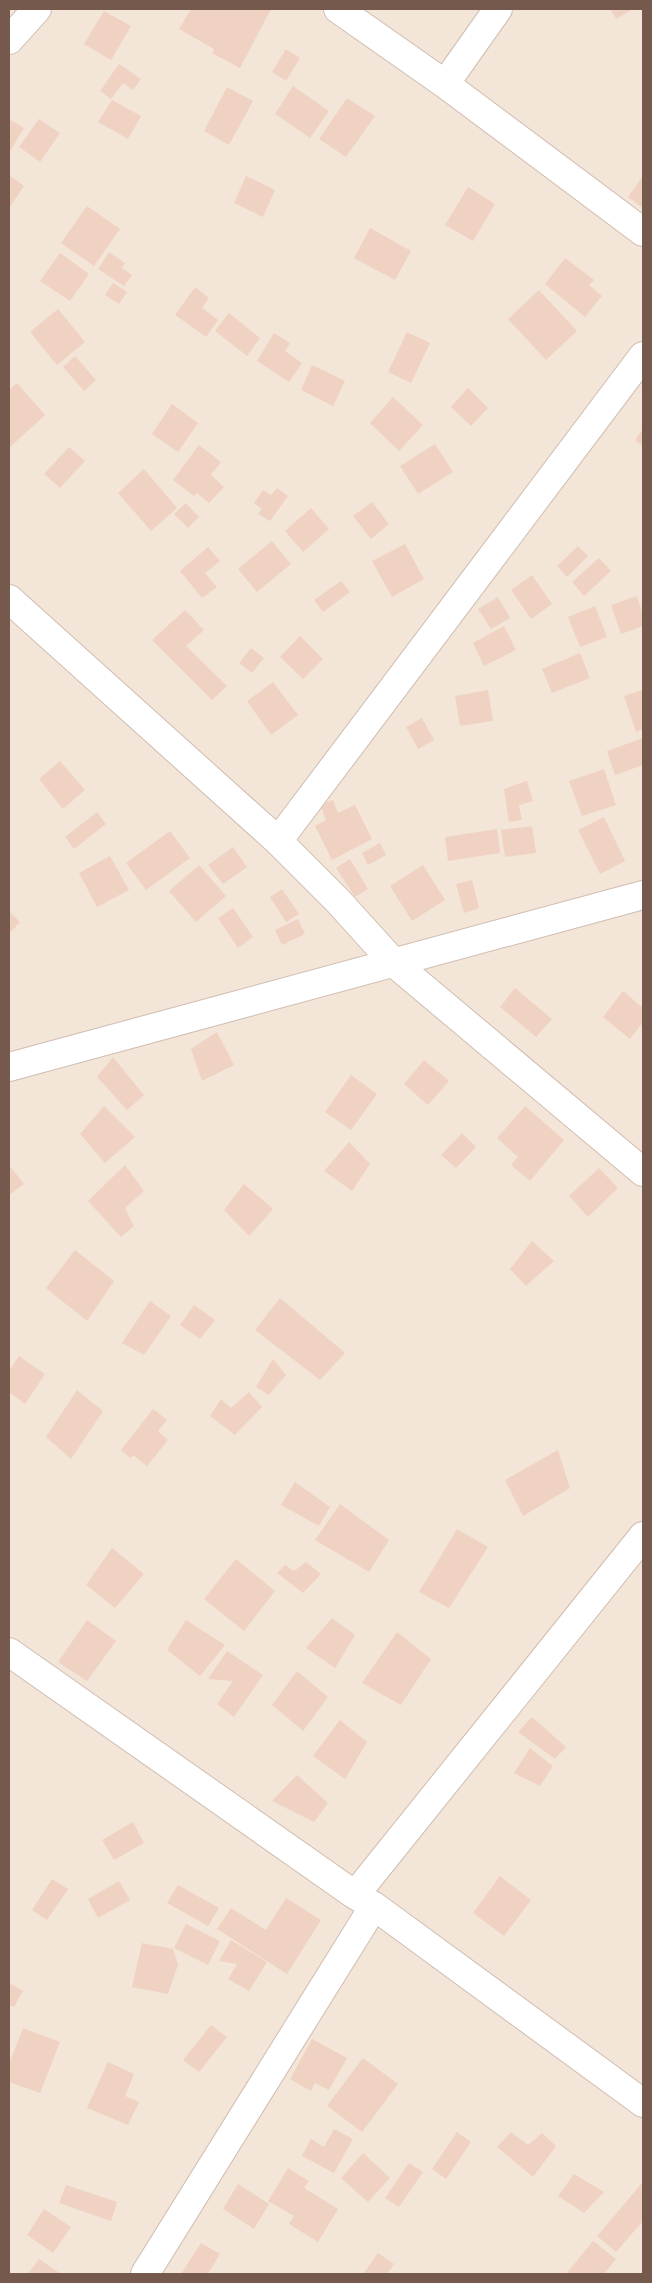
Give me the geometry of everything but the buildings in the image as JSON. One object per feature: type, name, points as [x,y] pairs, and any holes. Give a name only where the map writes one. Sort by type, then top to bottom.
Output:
[{"type":"street","points":[[9,40],[37,9]]},
{"type":"street","points":[[338,9],[445,84],[643,232]]},
{"type":"street","points":[[445,84],[498,9]]},
{"type":"street","points":[[278,841],[643,356]]},
{"type":"street","points":[[9,599],[278,841],[338,901],[394,963],[643,1172]]},
{"type":"street","points":[[9,1067],[643,895]]},
{"type":"street","points":[[145,2274],[365,1900],[643,1536]]},
{"type":"street","points":[[9,1652],[365,1900],[643,2103]]},
{"type":"shaded area","points":[[9,9],[643,9],[643,2274],[9,2274]]}]
